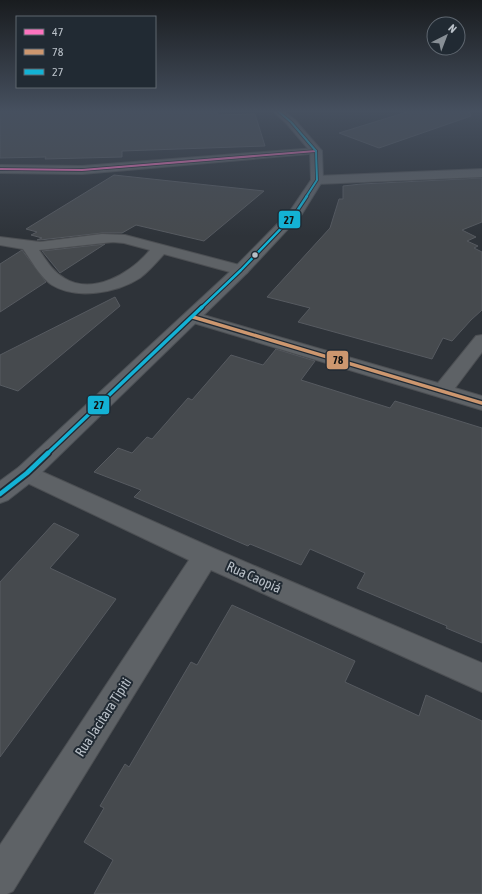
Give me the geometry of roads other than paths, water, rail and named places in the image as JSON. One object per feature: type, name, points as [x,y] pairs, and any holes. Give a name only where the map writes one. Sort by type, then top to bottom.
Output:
[{"type":"main road","points":[[0,494],[27,473],[193,317],[295,214],[317,180],[316,153]]},
{"type":"street","points":[[0,169],[89,169],[294,153]]},
{"type":"street","points":[[317,180],[482,173]]},
{"type":"street","points":[[0,241],[28,246],[41,246],[108,237],[125,239],[240,270]]},
{"type":"street","points":[[28,246],[58,281],[75,287],[95,288],[120,282],[141,270],[160,249]]},
{"type":"street","points":[[193,317],[482,403]]},
{"type":"street","points":[[442,391],[482,340]]},
{"type":"street","name":"Rua Caopiá","points":[[27,473],[206,556],[482,678]]},
{"type":"street","name":"Rua Jacitara Tipiti","points":[[0,878],[206,556]]}]
